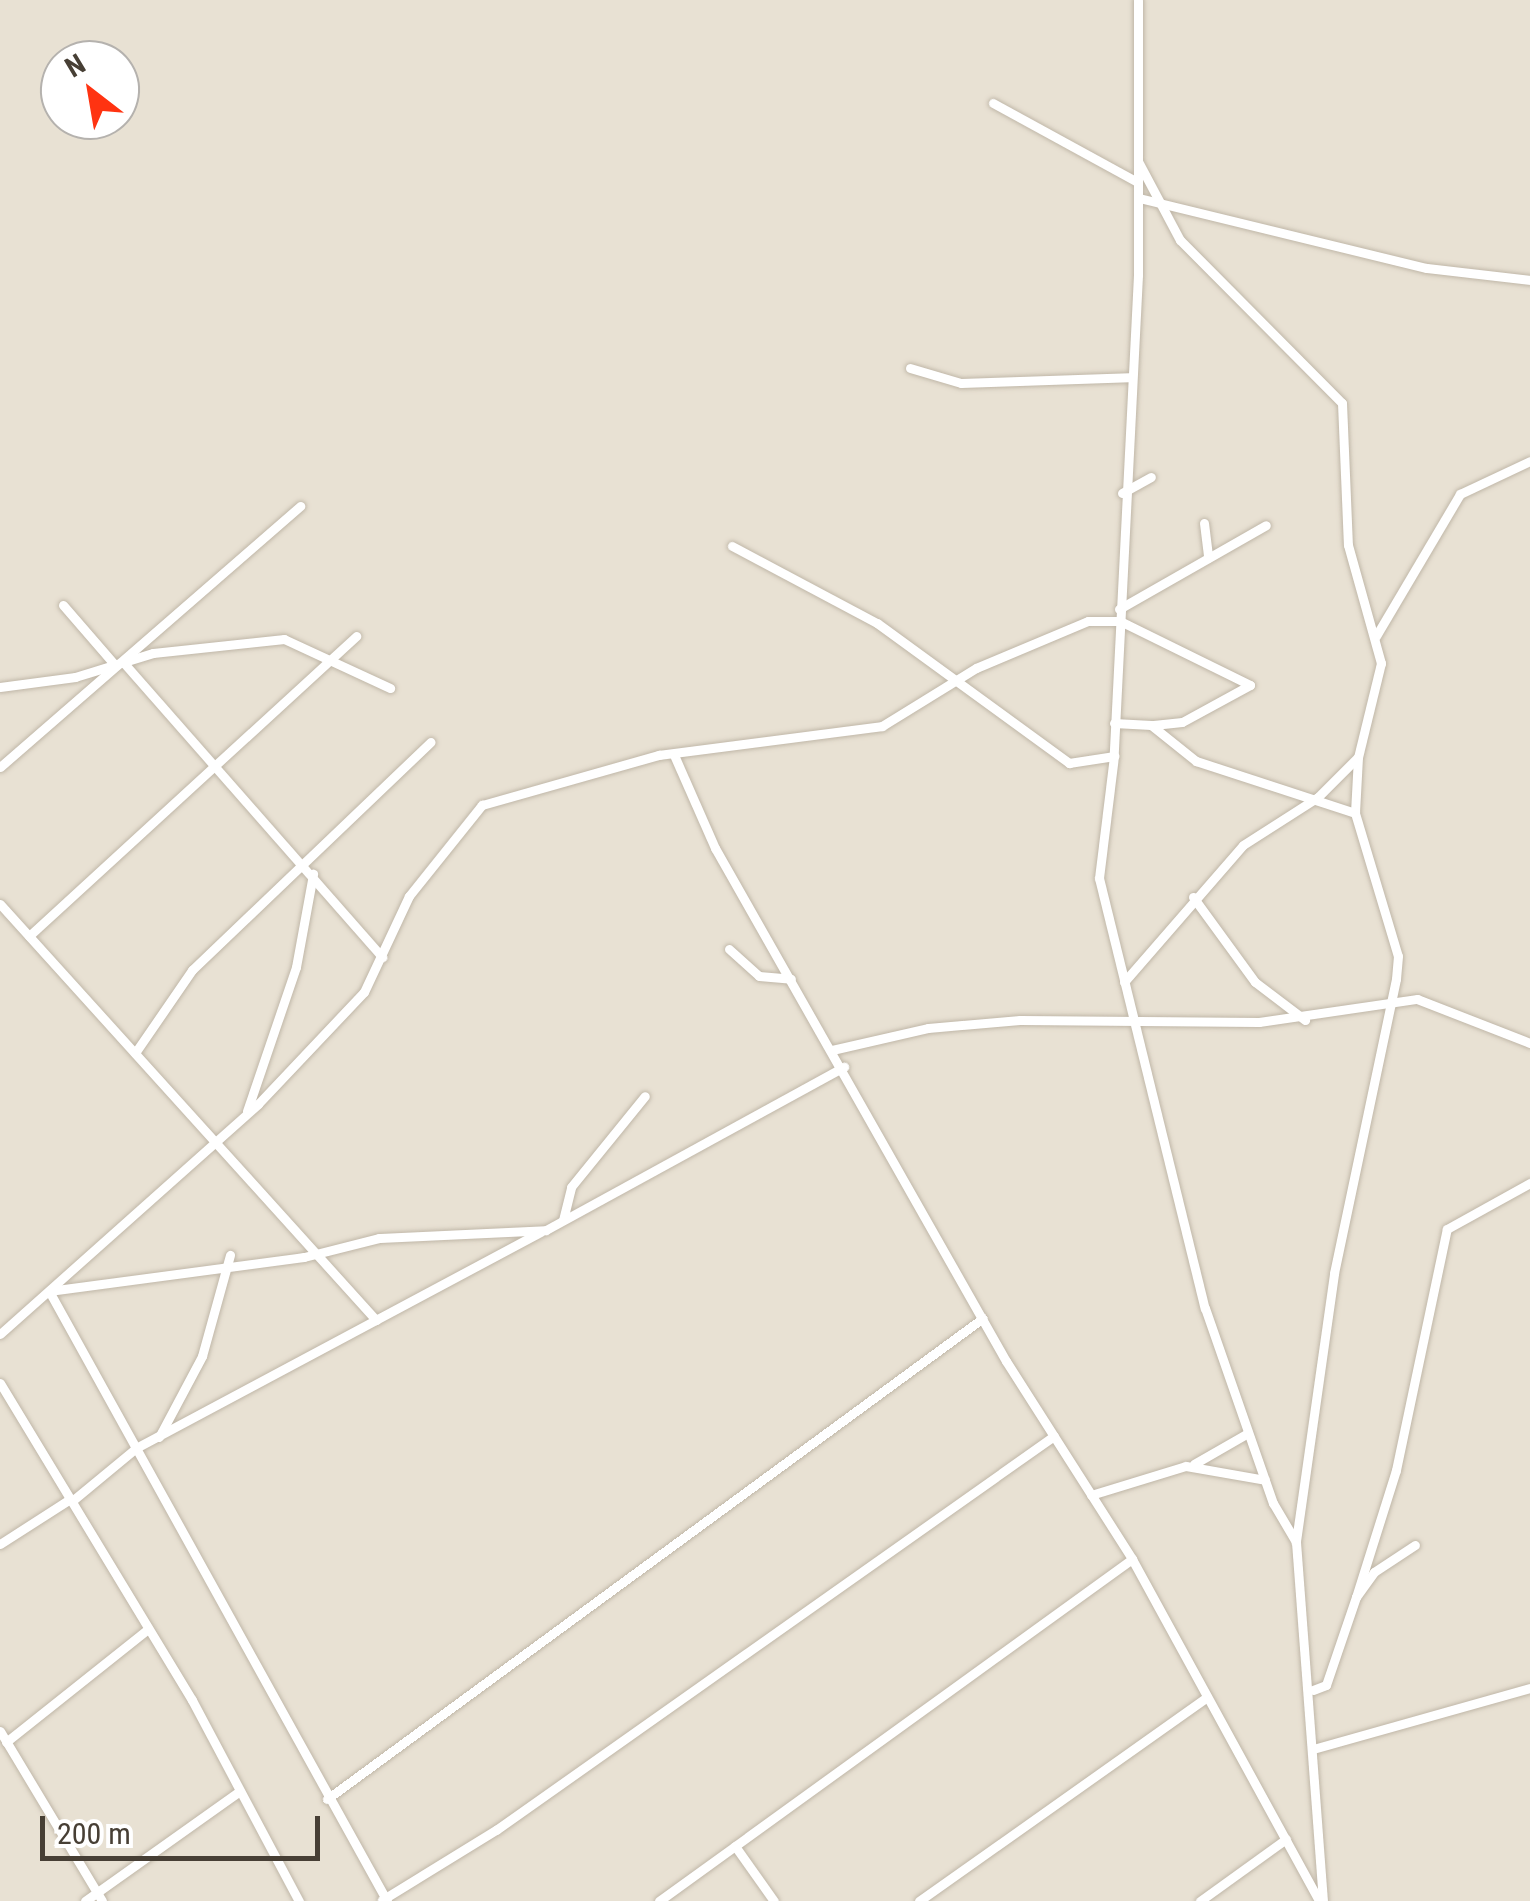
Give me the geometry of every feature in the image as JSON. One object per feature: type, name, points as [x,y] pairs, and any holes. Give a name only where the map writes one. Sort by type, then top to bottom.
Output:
[{"type":"street","points":[[1138,0],[1139,198],[1122,493],[1114,756],[1098,878],[1205,1308],[1265,1480],[1296,1542]]},
{"type":"street","points":[[993,103],[1137,182]]},
{"type":"street","points":[[1139,162],[1155,199],[1180,240],[1342,403],[1348,545],[1382,664],[1358,757],[1356,813],[1398,956],[1393,1003],[1342,1230],[1296,1542],[1313,1690],[1321,1901]]},
{"type":"street","points":[[1139,198],[1427,268],[1530,280]]},
{"type":"street","points":[[910,368],[961,383],[1129,377]]},
{"type":"street","points":[[1376,636],[1460,494],[1530,461]]},
{"type":"street","points":[[1122,493],[1152,478]]},
{"type":"street","points":[[0,767],[300,506]]},
{"type":"street","points":[[1204,523],[1208,558]]},
{"type":"street","points":[[1119,609],[1266,525]]},
{"type":"street","points":[[732,546],[877,623],[1070,763],[1114,756]]},
{"type":"street","points":[[63,606],[216,767],[382,957]]},
{"type":"street","points":[[0,1334],[245,1116],[364,992],[409,896],[476,808],[609,765],[882,726],[954,679],[1078,624],[1120,621],[1250,685],[1182,722],[1151,726],[1114,723]]},
{"type":"street","points":[[29,936],[356,636]]},
{"type":"street","points":[[0,688],[119,663],[284,639],[334,656],[390,688]]},
{"type":"street","points":[[1151,726],[1196,760],[1356,813]]},
{"type":"street","points":[[135,1053],[192,970],[431,742]]},
{"type":"street","points":[[674,755],[715,848],[844,1068],[983,1318],[1132,1559],[1321,1901]]},
{"type":"street","points":[[1124,982],[1193,898],[1265,826],[1318,798],[1358,757]]},
{"type":"street","points":[[245,1116],[296,967],[313,874]]},
{"type":"street","points":[[1193,898],[1255,982],[1305,1020]]},
{"type":"street","points":[[0,904],[376,1320]]},
{"type":"street","points":[[729,949],[759,976],[791,979]]},
{"type":"street","points":[[832,1050],[928,1028],[1133,1018],[1305,1020],[1393,1003],[1438,1004],[1530,1042]]},
{"type":"street","points":[[0,1544],[71,1500],[136,1448],[158,1440],[844,1068]]},
{"type":"street","points":[[563,1220],[570,1187],[645,1096]]},
{"type":"street","points":[[1313,1690],[1326,1685],[1396,1470],[1447,1229],[1530,1184]]},
{"type":"street","points":[[48,1291],[229,1258],[315,1255],[379,1238],[546,1230]]},
{"type":"street","points":[[158,1440],[202,1356],[229,1258]]},
{"type":"street","points":[[48,1291],[384,1900],[496,1830],[1054,1436]]},
{"type":"street","points":[[327,1798],[983,1318]]},
{"type":"street","points":[[0,1383],[148,1628],[300,1901]]},
{"type":"street","points":[[1091,1495],[1186,1466],[1248,1433]]},
{"type":"street","points":[[1186,1466],[1265,1480]]},
{"type":"street","points":[[1356,1597],[1374,1572],[1415,1545]]},
{"type":"street","points":[[659,1901],[1132,1559]]},
{"type":"street","points":[[99,1897],[2,1737],[148,1628]]},
{"type":"street","points":[[1313,1749],[1530,1688]]},
{"type":"street","points":[[919,1901],[1207,1697]]},
{"type":"street","points":[[85,1901],[99,1897],[236,1792]]},
{"type":"street","points":[[1200,1901],[1286,1839]]},
{"type":"street","points":[[735,1846],[774,1901]]},
{"type":"shaded area","points":[[0,0],[1530,0],[1530,1901],[0,1901]]}]
